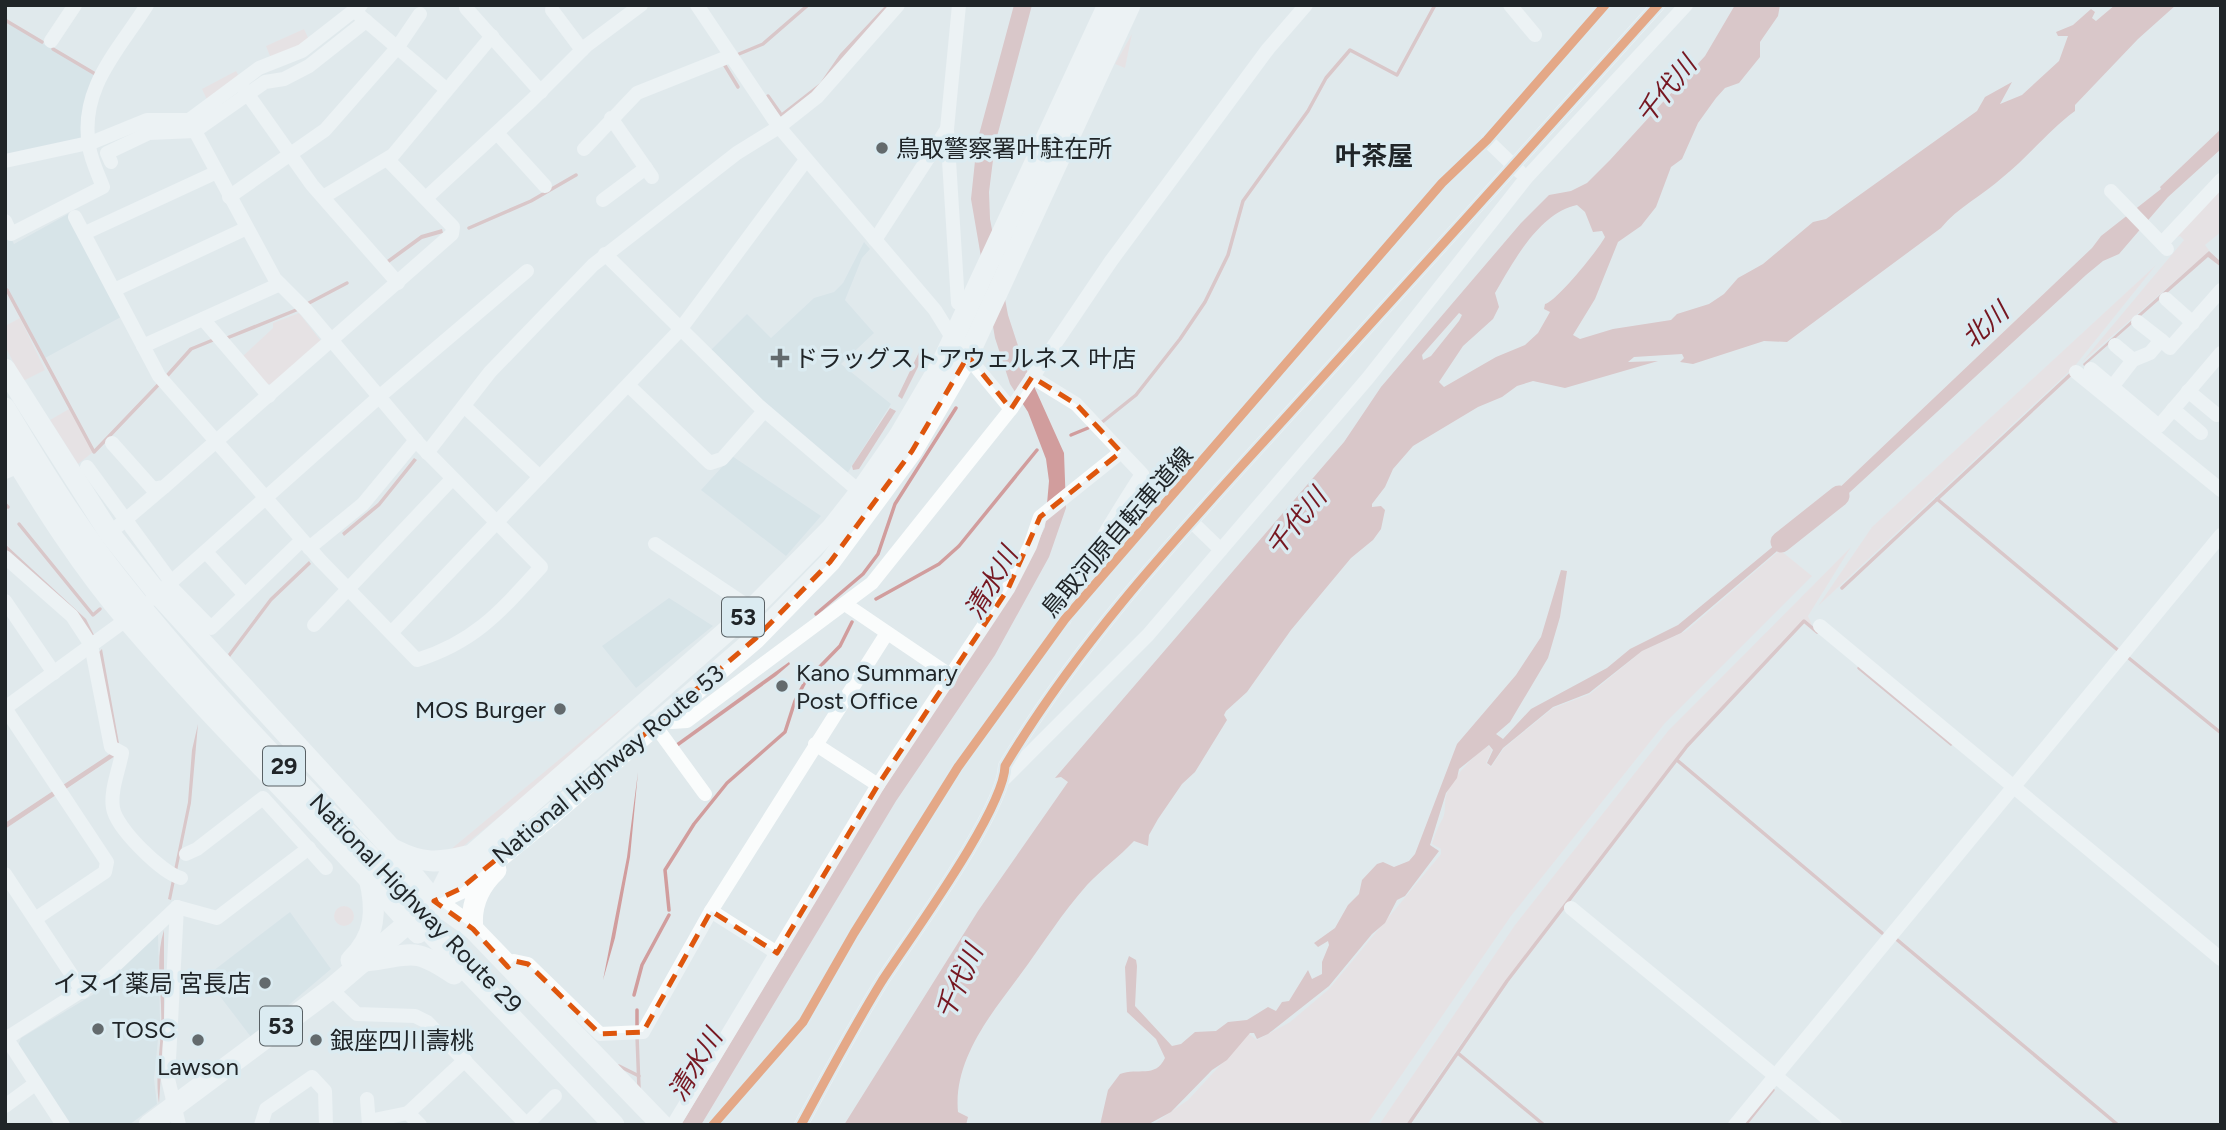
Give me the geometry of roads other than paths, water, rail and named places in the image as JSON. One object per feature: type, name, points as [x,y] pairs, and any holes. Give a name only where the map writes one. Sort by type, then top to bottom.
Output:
[{"type":"highway","name":"National Highway Route 53","points":[[149,1125],[177,1116],[286,1022],[331,989],[434,901],[460,889],[552,814],[756,638],[830,562],[912,451],[968,356],[989,307],[998,242],[1108,5]]},
{"type":"highway","name":"National Highway Route 53","points":[[434,901],[449,875],[752,609],[831,529],[900,436],[953,339],[993,275],[1130,5]]},
{"type":"highway","points":[[5,369],[109,533],[166,587],[434,901],[473,929],[662,1125]]},
{"type":"highway","name":"National Highway Route 29","points":[[5,408],[109,533],[119,580],[230,710],[631,1125]]},
{"type":"highway","points":[[5,442],[12,469],[127,619],[210,714],[369,878],[560,1093],[600,1125]]},
{"type":"highway","points":[[473,929],[473,909],[486,879],[552,814]]},
{"type":"highway","points":[[390,847],[422,862],[449,861],[472,855]]},
{"type":"highway","points":[[286,1022],[363,949],[372,930],[374,899],[369,878]]},
{"type":"highway","points":[[434,901],[425,923],[431,933],[614,1125]]},
{"type":"highway","points":[[365,961],[414,953],[428,957],[454,974]]},
{"type":"street","points":[[51,41],[75,5]]},
{"type":"street","points":[[5,221],[11,234],[103,187],[88,142],[90,104],[98,76],[147,5]]},
{"type":"street","points":[[426,198],[541,92],[582,50],[641,5]]},
{"type":"street","points":[[697,5],[779,127],[935,310],[953,339],[1011,409]]},
{"type":"street","points":[[427,453],[521,337],[605,254],[737,153],[779,127],[824,90],[847,60],[898,5]]},
{"type":"street","points":[[958,5],[947,129],[958,303]]},
{"type":"street","points":[[659,721],[687,721],[872,583],[1011,409],[1181,166],[1268,49],[1306,5]]},
{"type":"street","points":[[1510,5],[1535,34]]},
{"type":"street","points":[[1005,778],[1005,765],[1048,698],[1138,585],[1658,5]]},
{"type":"street","points":[[801,1125],[880,984],[989,813],[1005,778],[1148,635],[1368,378],[1527,177],[1686,5]]},
{"type":"street","points":[[5,161],[103,139],[147,120],[192,125],[239,82],[259,68],[302,51],[358,8],[366,21],[446,89]]},
{"type":"street","points":[[466,8],[541,92]]},
{"type":"street","points":[[552,10],[582,50]]},
{"type":"street","points":[[229,197],[325,130],[397,48],[420,14]]},
{"type":"street","points":[[111,162],[107,153],[149,133],[192,125],[248,96],[265,82],[284,79],[309,66],[366,21]]},
{"type":"street","points":[[323,197],[387,159],[492,36]]},
{"type":"street","points":[[584,149],[636,93],[653,84],[730,56]]},
{"type":"street","points":[[239,82],[323,197],[398,283]]},
{"type":"street","points":[[603,200],[649,173],[611,118]]},
{"type":"street","points":[[75,217],[159,376],[306,544],[417,660],[459,644],[496,617],[541,568],[427,453],[280,284],[229,197],[192,125]]},
{"type":"street","points":[[875,240],[947,129]]},
{"type":"street","points":[[497,133],[545,186]]},
{"type":"street","points":[[1487,140],[1527,177]]},
{"type":"street","points":[[87,467],[109,533],[216,443],[452,234],[453,227],[387,159]]},
{"type":"street","points":[[391,632],[679,331],[806,160]]},
{"type":"street","points":[[85,233],[217,173]]},
{"type":"street","points":[[2111,191],[2161,242],[2221,180]]},
{"type":"street","points":[[114,290],[247,228]]},
{"type":"street","points":[[605,254],[679,331],[764,411],[859,492]]},
{"type":"street","points":[[35,919],[105,872],[107,862],[5,708],[127,619],[166,587],[380,396],[527,271]]},
{"type":"street","points":[[143,346],[280,284]]},
{"type":"street","points":[[2138,322],[2170,348],[2221,290]]},
{"type":"street","points":[[2166,299],[2193,323]]},
{"type":"street","points":[[203,319],[269,396]]},
{"type":"street","points":[[2112,387],[2133,360],[2150,354],[2161,340]]},
{"type":"street","points":[[2115,345],[2133,360]]},
{"type":"street","points":[[2221,353],[2159,426],[2112,387],[2083,370],[2221,490]]},
{"type":"street","points":[[2208,368],[2221,378]]},
{"type":"street","points":[[1032,377],[1076,404],[1142,474],[1098,542],[1076,586],[1065,619]]},
{"type":"street","points":[[629,386],[710,463],[722,459],[764,411]]},
{"type":"street","points":[[2188,391],[2217,415]]},
{"type":"street","points":[[464,405],[540,477]]},
{"type":"street","points":[[2173,409],[2201,433]]},
{"type":"street","points":[[166,587],[211,628],[245,595],[306,544],[363,504],[416,440]]},
{"type":"street","points":[[112,443],[153,489],[164,487]]},
{"type":"street","points":[[673,1125],[878,785],[1008,589],[1030,546],[1040,517],[1121,452]]},
{"type":"street","points":[[314,625],[452,479]]},
{"type":"street","points":[[1192,523],[1222,550]]},
{"type":"street","points":[[1735,1125],[2221,535]]},
{"type":"street","points":[[656,544],[752,609]]},
{"type":"street","points":[[206,552],[245,595]]},
{"type":"street","points":[[5,557],[72,616],[91,645],[111,747],[122,753],[112,807],[116,817],[169,875],[181,878]]},
{"type":"street","points":[[5,601],[54,673]]},
{"type":"street","points":[[845,604],[951,676]]},
{"type":"street","points":[[1820,626],[2221,959]]},
{"type":"street","points":[[508,967],[514,961],[527,964],[600,1034],[643,1032],[711,911],[887,632]]},
{"type":"street","points":[[659,721],[705,794]]},
{"type":"street","points":[[815,744],[878,785]]},
{"type":"street","points":[[186,854],[197,849],[264,798],[326,868]]},
{"type":"street","points":[[177,907],[217,918],[309,849]]},
{"type":"street","points":[[5,874],[83,992]]},
{"type":"street","points":[[63,1125],[6,1037],[83,992],[177,907]]},
{"type":"street","points":[[177,907],[169,1079],[177,1116]]},
{"type":"street","points":[[1571,908],[1835,1125]]},
{"type":"street","points":[[711,911],[777,953]]},
{"type":"street","points":[[331,989],[357,1014],[422,1019],[526,1124],[560,1093]]},
{"type":"street","points":[[367,1099],[369,1123],[408,1113],[465,1060]]},
{"type":"street","points":[[261,1125],[266,1109],[312,1077],[325,1091],[326,1125]]},
{"type":"street","points":[[5,1105],[35,1084]]},
{"type":"street","points":[[408,1113],[420,1125]]},
{"type":"water","points":[[886,5],[894,5],[819,91],[783,119],[779,115],[820,83],[840,54]]},
{"type":"water","points":[[1014,5],[1032,5],[995,144],[989,192],[990,219],[1008,315],[1024,364],[1064,453],[1066,508],[1049,557],[995,655],[896,801],[701,1125],[681,1125],[878,797],[1013,592],[1045,527],[1049,481],[1046,459],[1028,412],[1010,384],[995,338],[971,199],[977,142]]},
{"type":"water","name":"千代川","points":[[1735,5],[1780,5],[1778,16],[1760,42],[1760,57],[1739,83],[1725,88],[1716,98],[1698,123],[1682,159],[1671,167],[1656,207],[1641,226],[1618,242],[1595,299],[1573,335],[1580,339],[1613,329],[1671,320],[1677,314],[1709,304],[1724,294],[1738,278],[1763,264],[1813,222],[1826,219],[1977,111],[1985,97],[2012,82],[2000,104],[2022,95],[2059,61],[2068,36],[2058,36],[2056,32],[2073,25],[2091,9],[2095,12],[2092,18],[2096,21],[2115,5],[2176,5],[2138,39],[2075,105],[2075,111],[1995,184],[1941,228],[1787,342],[1764,341],[1693,364],[1680,362],[1684,358],[1682,354],[1634,357],[1628,362],[1658,361],[1565,388],[1533,381],[1517,386],[1502,397],[1478,407],[1413,446],[1393,469],[1385,487],[1372,504],[1372,507],[1381,506],[1385,510],[1381,529],[1373,540],[1351,558],[1291,630],[1247,692],[1226,711],[1224,715],[1227,720],[1195,772],[1182,784],[1158,819],[1149,835],[1148,846],[1134,841],[1087,885],[986,1022],[968,1056],[958,1093],[958,1112],[968,1117],[966,1125],[844,1125],[978,911],[1068,782],[1061,777],[1055,778],[1344,442],[1381,387],[1521,223],[1549,195],[1571,191],[1587,183],[1705,56]],"holes":[[[1577,205],[1585,212],[1593,232],[1602,231],[1605,237],[1567,285],[1545,304],[1544,309],[1550,312],[1538,333],[1525,345],[1496,357],[1444,387],[1439,382],[1463,346],[1493,319],[1499,307],[1495,293],[1528,240],[1551,218]],[[1459,313],[1462,315],[1459,321],[1431,356],[1423,360],[1422,355]]]},
{"type":"water","points":[[2221,129],[2221,149],[2168,197],[2119,254],[2103,261],[2086,275],[1824,516],[1815,511],[2092,248],[2101,236],[2161,189],[2160,187]]},
{"type":"water","points":[[442,229],[443,233],[422,239],[389,263],[387,260],[421,235]]},
{"type":"water","points":[[2209,251],[2221,262],[2221,267],[2208,257],[2084,366],[2083,364]]},
{"type":"water","points":[[922,346],[927,349],[902,399],[898,396]]},
{"type":"water","points":[[890,408],[896,411],[859,469],[853,470],[852,466]]},
{"type":"water","points":[[414,458],[417,460],[380,506],[344,536],[342,533],[378,503]]},
{"type":"water","points":[[1782,539],[1785,541],[1776,552],[1681,633],[1642,651],[1589,693],[1553,707],[1503,748],[1491,766],[1487,763],[1493,750],[1489,745],[1459,769],[1457,778],[1446,793],[1430,845],[1439,851],[1405,896],[1397,900],[1385,923],[1372,934],[1329,986],[1268,1034],[1257,1039],[1254,1033],[1250,1033],[1227,1060],[1212,1070],[1171,1112],[1147,1125],[1100,1125],[1108,1090],[1120,1074],[1151,1070],[1165,1058],[1156,1039],[1127,1012],[1125,967],[1129,956],[1136,960],[1137,966],[1135,1006],[1172,1046],[1181,1044],[1195,1032],[1216,1031],[1228,1022],[1247,1020],[1268,1007],[1276,1011],[1282,1002],[1289,1001],[1308,970],[1312,979],[1322,974],[1322,962],[1328,941],[1318,947],[1314,943],[1335,928],[1348,905],[1359,894],[1362,880],[1377,864],[1383,862],[1394,867],[1409,861],[1415,854],[1457,744],[1516,675],[1541,637],[1561,570],[1567,571],[1560,617],[1548,658],[1510,722],[1496,734],[1503,739],[1531,709],[1607,668],[1630,649],[1678,625]]},
{"type":"water","points":[[5,544],[86,619],[94,635],[90,638],[83,622],[5,550]]},
{"type":"water","points":[[309,561],[311,564],[272,601],[230,657],[228,654],[270,598]]},
{"type":"water","points":[[102,649],[120,749],[118,754],[66,789],[63,785],[113,752],[98,653]]},
{"type":"water","points":[[789,662],[776,676],[676,748],[674,745]]},
{"type":"water","points":[[198,724],[191,803],[171,900],[168,899],[188,802],[192,750]]},
{"type":"water","points":[[638,772],[630,857],[615,938],[603,980],[627,857]]},
{"type":"water","points":[[53,791],[56,795],[5,829],[5,823]]},
{"type":"water","points":[[164,930],[164,1026],[159,1103],[159,966]]},
{"type":"waterway","points":[[739,54],[763,44],[808,5]]},
{"type":"waterway","points":[[1101,423],[1136,395],[1205,302],[1228,255],[1243,201],[1308,111],[1326,78],[1350,50],[1397,75],[1435,5]]},
{"type":"waterway","points":[[5,20],[42,42]]},
{"type":"waterway","points":[[53,49],[97,75]]},
{"type":"waterway","points":[[724,64],[738,87]]},
{"type":"waterway","points":[[768,96],[780,113]]},
{"type":"waterway","points":[[469,228],[531,201],[576,175]]},
{"type":"waterway","points":[[307,304],[347,283]]},
{"type":"waterway","points":[[7,290],[94,452],[160,383]]},
{"type":"waterway","points":[[227,338],[301,308]]},
{"type":"waterway","points":[[166,377],[191,349],[213,340]]},
{"type":"waterway","points":[[1842,588],[2071,374]]},
{"type":"waterway","points":[[816,614],[863,574],[878,554],[895,504],[956,408]]},
{"type":"waterway","points":[[1071,435],[1088,428]]},
{"type":"waterway","points":[[876,599],[939,564],[959,546],[1037,450]]},
{"type":"waterway","name":"北川","points":[[1781,542],[1839,496]]},
{"type":"waterway","points":[[1937,499],[2119,651]]},
{"type":"waterway","points":[[5,504],[8,507]]},
{"type":"waterway","points":[[19,524],[93,615],[100,609]]},
{"type":"waterway","points":[[1408,1125],[1507,981],[1687,746],[1804,621],[1817,632]]},
{"type":"waterway","points":[[669,910],[665,870],[694,824],[727,783],[785,732],[795,701],[805,682],[840,646],[852,622]]},
{"type":"waterway","points":[[2125,655],[2221,733]]},
{"type":"waterway","points":[[1859,668],[1951,744]]},
{"type":"waterway","points":[[1678,761],[1882,933]]},
{"type":"waterway","points":[[634,995],[642,965],[669,915]]},
{"type":"waterway","points":[[1895,938],[2118,1125]]},
{"type":"waterway","points":[[637,1010],[637,1029]]},
{"type":"waterway","points":[[637,1036],[639,1088]]},
{"type":"waterway","points":[[1459,1054],[1544,1125]]},
{"type":"waterway","points":[[619,1066],[639,1076]]},
{"type":"waterway","points":[[1745,1125],[1773,1090]]},
{"type":"place","name":"鳥取警察署叶駐在所","points":[[882,148]]},
{"type":"place","name":"ドラッグストアウェルネス 叶店","points":[[780,358]]},
{"type":"place","name":"Kano Summary Post Office","points":[[782,686]]},
{"type":"place","name":"MOS Burger","points":[[560,709]]},
{"type":"place","name":"イヌイ薬局 宮長店","points":[[265,983]]},
{"type":"place","name":"TOSC","points":[[98,1029]]},
{"type":"place","name":"Lawson","points":[[198,1040]]},
{"type":"place","name":"銀座四川壽桃","points":[[316,1040]]},
{"type":"district","name":"叶茶屋","points":[[1374,156]]},
{"type":"water label","name":"清水川","points":[[991,583]]},
{"type":"water label","name":"清水川","points":[[695,1065]]}]
